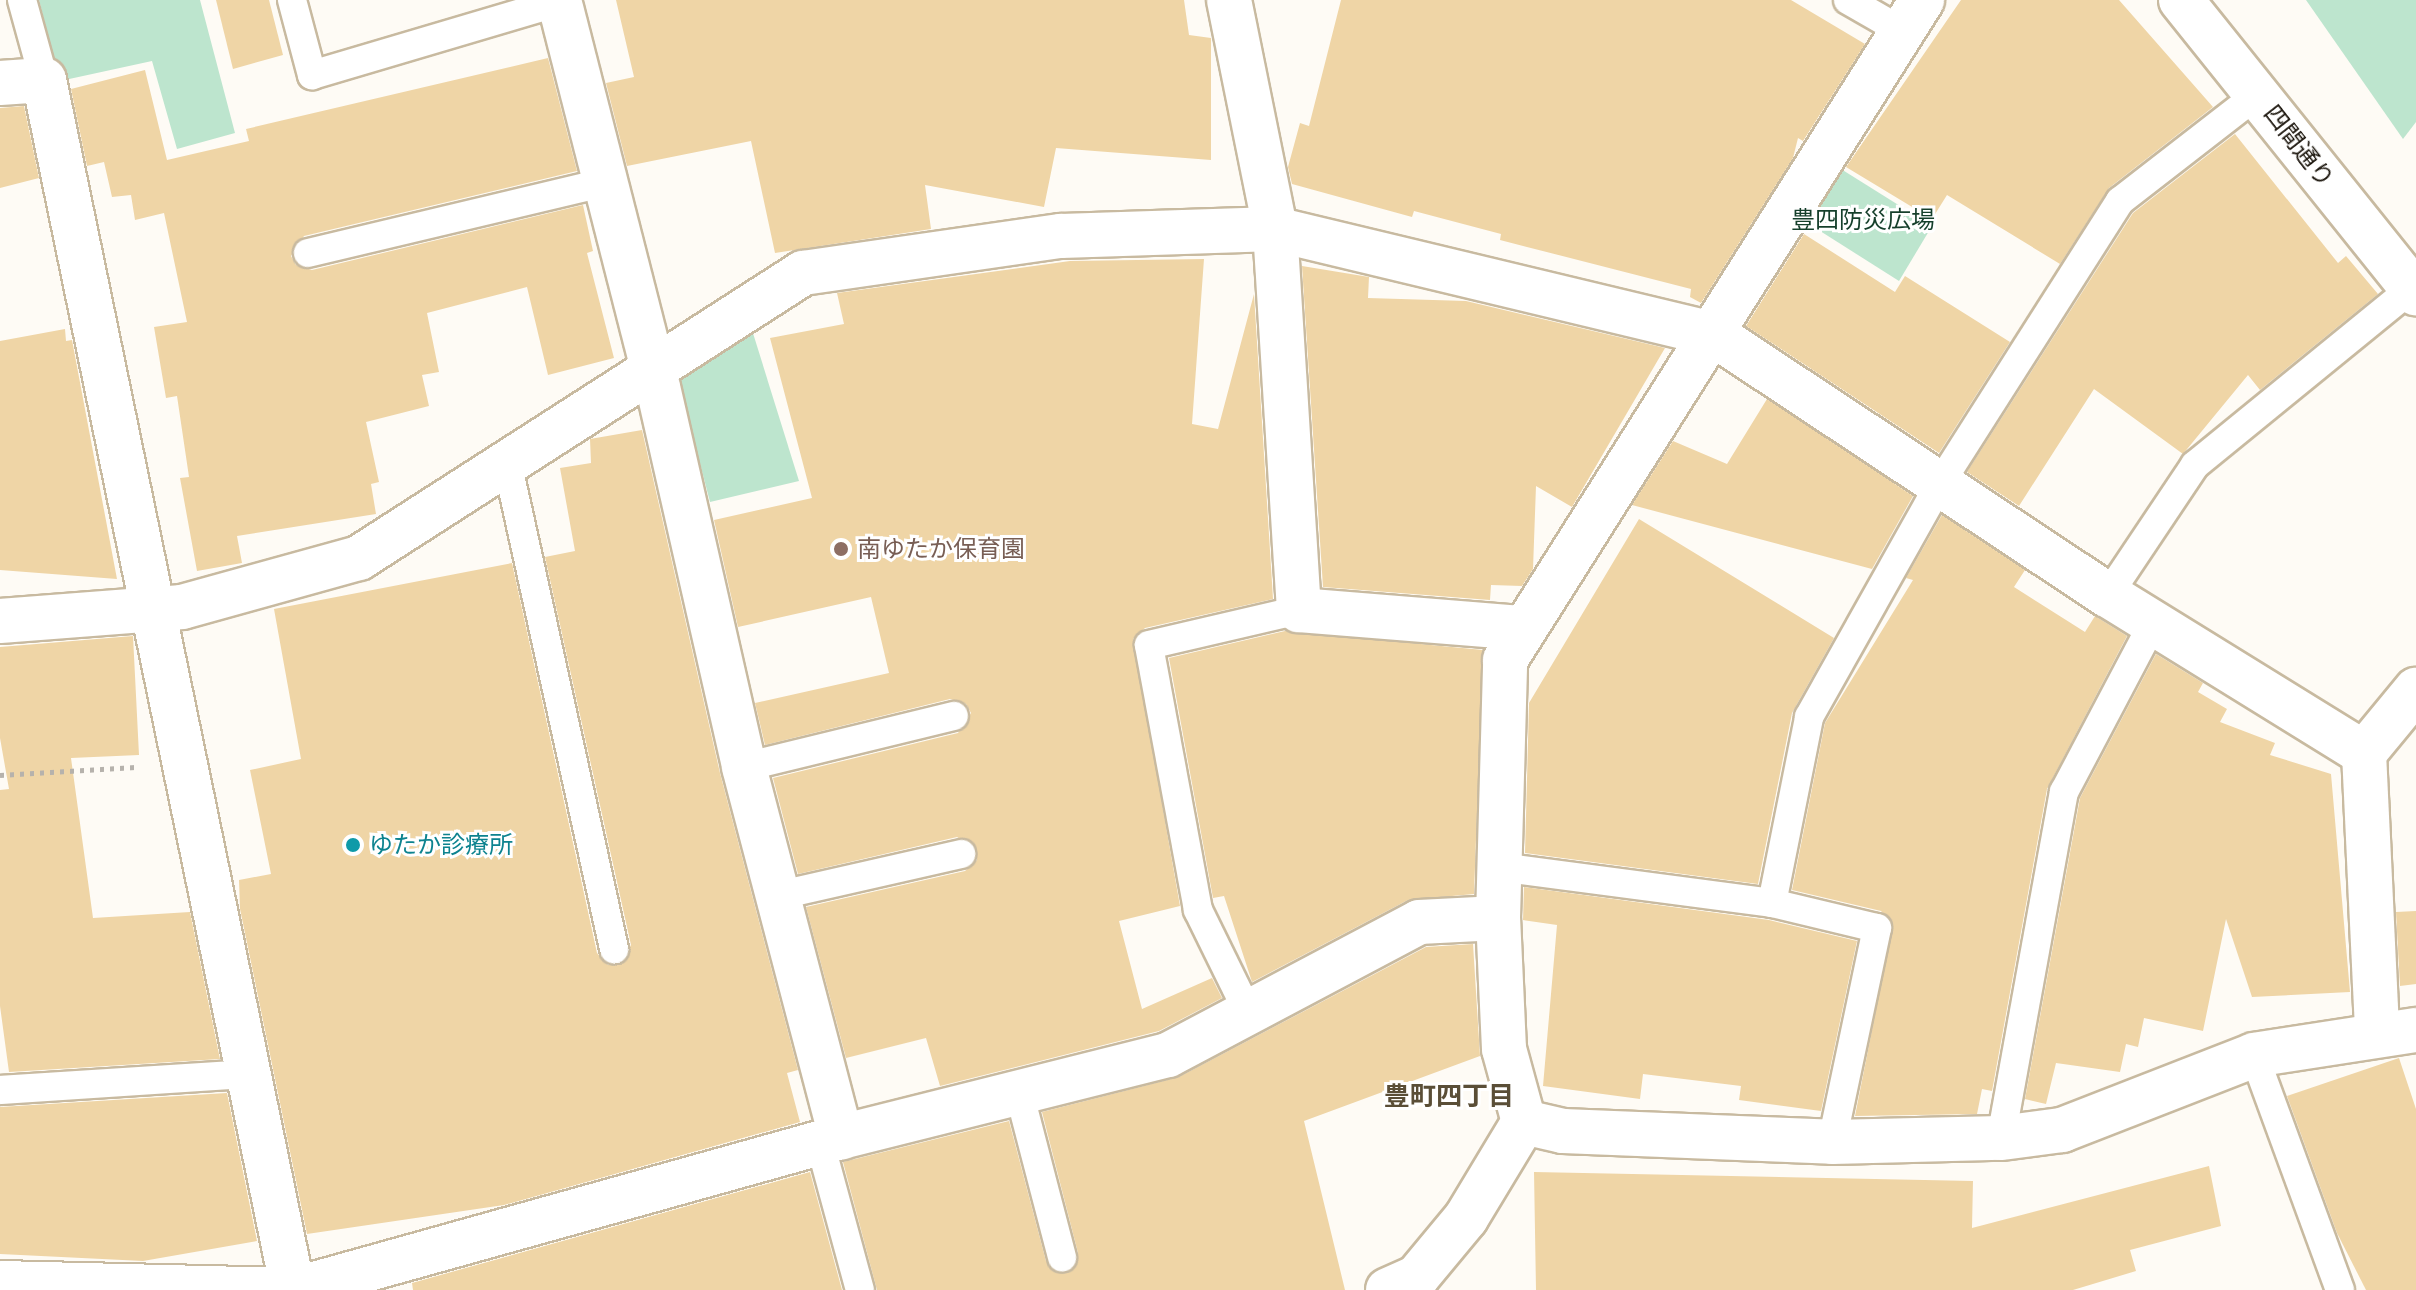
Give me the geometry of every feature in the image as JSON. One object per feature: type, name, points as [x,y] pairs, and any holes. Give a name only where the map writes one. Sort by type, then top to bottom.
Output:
[{"type":"street","points":[[1229,0],[1275,229],[1299,610],[1523,628]]},
{"type":"street","name":"四間通り","points":[[2181,0],[2414,291]]},
{"type":"street","points":[[559,1],[602,183],[651,366],[830,1140]]},
{"type":"street","points":[[1407,1279],[1461,1214],[1524,1122],[1504,1049],[1498,918],[1505,660],[1912,15]]},
{"type":"street","points":[[0,83],[44,80],[157,611],[185,764],[293,1290]]},
{"type":"street","points":[[0,621],[157,611],[359,558],[651,366],[803,273],[1061,236],[1275,229],[1713,334],[2108,595],[2364,753]]},
{"type":"street","points":[[1524,1122],[1563,1131],[1832,1142],[2001,1138],[2062,1130],[2254,1055],[2397,1031],[2364,753],[2416,690]]},
{"type":"street","points":[[0,1283],[293,1290],[830,1140],[1168,1055],[1419,922],[1498,918]]},
{"type":"lane","points":[[22,0],[44,80]]},
{"type":"lane","points":[[292,0],[312,75],[559,1]]},
{"type":"lane","points":[[1848,0],[1912,15]]},
{"type":"lane","points":[[1772,903],[1809,717],[1941,482],[2120,201],[2258,94]]},
{"type":"lane","points":[[308,253],[602,183]]},
{"type":"lane","points":[[2108,595],[2195,465],[2414,291]]},
{"type":"lane","points":[[507,462],[614,949]]},
{"type":"lane","points":[[1248,1012],[1198,910],[1149,645],[1299,610]]},
{"type":"lane","points":[[2001,1138],[2064,792],[2153,623]]},
{"type":"lane","points":[[744,767],[954,716]]},
{"type":"lane","points":[[776,896],[961,854]]},
{"type":"lane","points":[[1499,867],[1772,903],[1877,928],[1832,1142]]},
{"type":"lane","points":[[2254,1055],[2340,1290]]},
{"type":"lane","points":[[0,1090],[250,1074]]},
{"type":"lane","points":[[1019,1092],[1062,1257]]},
{"type":"lane","points":[[830,1140],[860,1290]]},
{"type":"path","points":[[0,775],[185,764]]},
{"type":"green space","points":[[39,0],[200,0],[235,133],[177,149],[152,61],[60,81]]},
{"type":"green space","points":[[2306,0],[2416,0],[2416,122],[2403,139]]},
{"type":"green space","name":"豊四防災広場","points":[[1833,164],[1932,226],[1899,281],[1798,217]]},
{"type":"green space","points":[[752,330],[799,481],[710,502],[677,375]]},
{"type":"building","points":[[216,0],[269,0],[283,55],[233,69]]},
{"type":"building","points":[[616,0],[1184,0],[1189,35],[1211,38],[1211,160],[1056,148],[1044,207],[925,185],[931,229],[775,253],[751,141],[627,166],[606,83],[634,77]]},
{"type":"building","points":[[1341,0],[1791,0],[1865,44],[1803,141],[1798,138],[1793,158],[1701,303],[1690,297],[1691,289],[1500,240],[1501,234],[1414,211],[1412,217],[1292,184],[1288,167],[1300,123],[1309,126]]},
{"type":"building","points":[[1961,0],[2119,0],[2213,107],[2109,188],[2060,264],[1947,195],[1932,219],[1846,167]]},
{"type":"building","points":[[548,58],[577,171],[304,236],[291,256],[296,265],[312,270],[583,205],[593,251],[587,253],[614,358],[548,375],[527,287],[427,313],[439,372],[422,375],[429,406],[366,422],[379,482],[371,484],[376,514],[237,536],[242,563],[197,571],[180,478],[189,477],[177,396],[166,398],[154,327],[187,322],[164,213],[135,220],[131,195],[112,197],[104,162],[87,166],[71,89],[145,70],[167,160],[249,141],[246,129]]},
{"type":"building","points":[[24,106],[39,178],[0,188],[0,108]]},
{"type":"building","points":[[2235,134],[2338,263],[2346,256],[2378,294],[2260,390],[2248,375],[2183,454],[2094,389],[2019,506],[1967,472],[2133,213]]},
{"type":"building","points":[[1804,234],[1895,292],[1905,276],[2010,342],[1939,453],[1746,326]]},
{"type":"building","points":[[1204,259],[1192,424],[1218,429],[1254,294],[1273,599],[1145,628],[1133,639],[1180,906],[1119,921],[1142,1009],[1212,978],[1222,998],[1159,1031],[940,1086],[926,1038],[846,1058],[806,907],[965,871],[977,860],[977,850],[957,837],[798,874],[773,778],[958,733],[971,713],[966,704],[950,699],[765,745],[755,703],[889,673],[871,597],[738,627],[714,520],[812,498],[770,338],[844,324],[837,293],[1070,261]]},
{"type":"building","points":[[1302,266],[1369,277],[1368,298],[1466,301],[1665,348],[1572,507],[1536,486],[1533,569],[1522,586],[1491,585],[1490,600],[1323,587]]},
{"type":"building","points":[[65,329],[66,341],[72,340],[117,579],[0,570],[0,341]]},
{"type":"building","points":[[1767,399],[1913,496],[1872,569],[1632,505],[1673,441],[1727,464]]},
{"type":"building","points":[[642,430],[720,773],[798,1070],[787,1073],[800,1122],[504,1205],[307,1234],[240,909],[239,880],[271,874],[250,770],[301,759],[274,609],[512,563],[597,953],[608,965],[618,965],[631,945],[545,557],[575,551],[560,468],[591,463],[590,439]]},
{"type":"building","points":[[1942,515],[2025,570],[2014,587],[2085,632],[2095,616],[2127,636],[2047,789],[1992,1091],[1982,1089],[1977,1114],[1855,1116],[1893,924],[1881,911],[1792,890],[1825,723],[1913,580],[1906,578]]},
{"type":"building","points":[[1639,519],[1834,638],[1792,713],[1758,884],[1525,853],[1529,703]]},
{"type":"building","points":[[1285,631],[1483,650],[1474,894],[1408,900],[1252,982],[1224,896],[1213,898],[1169,658]]},
{"type":"building","points":[[133,636],[139,755],[71,758],[93,918],[190,912],[220,1059],[9,1072],[0,1006],[0,790],[9,789],[0,738],[0,647]]},
{"type":"building","points":[[2156,654],[2203,683],[2198,692],[2227,709],[2220,722],[2275,743],[2270,755],[2331,774],[2350,992],[2252,997],[2226,919],[2203,1031],[2144,1018],[2138,1047],[2126,1044],[2120,1072],[2056,1063],[2046,1104],[2025,1099],[2080,798]]},
{"type":"building","points":[[1524,887],[1769,920],[1857,941],[1821,1111],[1739,1100],[1741,1086],[1643,1074],[1640,1099],[1543,1086],[1557,925],[1523,920]]},
{"type":"building","points":[[2416,911],[2416,984],[2400,986],[2396,912]]},
{"type":"building","points":[[1473,944],[1480,1056],[1304,1121],[1345,1290],[877,1290],[843,1162],[1009,1121],[1046,1261],[1057,1273],[1067,1273],[1078,1253],[1042,1112],[1179,1077],[1426,947]]},
{"type":"building","points":[[2399,1058],[2416,1109],[2416,1290],[2366,1290],[2337,1233],[2287,1096]]},
{"type":"building","points":[[227,1093],[257,1241],[143,1261],[0,1254],[0,1107]]},
{"type":"building","points":[[2209,1166],[2221,1226],[2130,1250],[2136,1271],[2073,1290],[1536,1290],[1534,1172],[1973,1181],[1972,1228]]},
{"type":"building","points":[[810,1172],[842,1290],[413,1290],[412,1283]]},
{"type":"place","name":"南ゆたか保育園","points":[[841,549]]},
{"type":"place","name":"ゆたか診療所","points":[[353,845]]},
{"type":"district","name":"豊町四丁目","points":[[1449,1096]]}]
